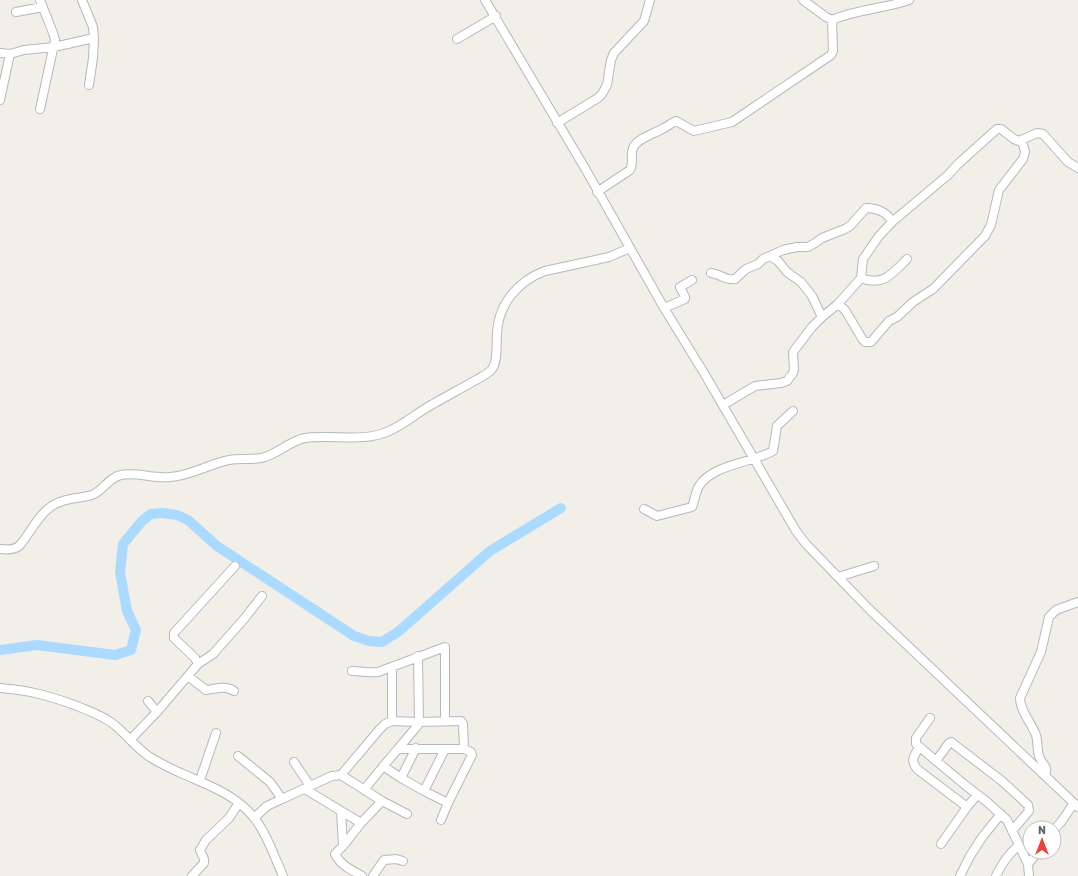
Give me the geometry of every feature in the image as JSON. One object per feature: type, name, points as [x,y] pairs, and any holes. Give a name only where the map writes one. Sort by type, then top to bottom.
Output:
[{"type":"street","points":[[82,0],[93,28],[94,38],[94,54],[88,85]]},
{"type":"street","points":[[486,0],[586,170],[597,192],[640,264],[664,308],[796,531],[806,544],[870,610],[1076,805],[1062,821]]},
{"type":"street","points":[[557,122],[598,98],[602,94],[607,85],[612,56],[644,21],[650,0]]},
{"type":"street","points":[[803,0],[832,20],[854,12],[894,6],[909,0]]},
{"type":"street","points":[[16,12],[41,3],[55,38],[40,109]]},
{"type":"street","points":[[457,39],[496,16]]},
{"type":"street","points":[[597,192],[630,170],[634,146],[649,134],[663,129],[676,121],[694,131],[732,122],[831,55],[833,51],[832,20]]},
{"type":"street","points":[[0,52],[10,54],[24,50],[54,47],[94,38]]},
{"type":"street","points":[[0,100],[10,54]]},
{"type":"street","points":[[722,405],[755,386],[787,381],[793,374],[793,352],[812,327],[838,304],[861,278],[862,258],[879,236],[892,222],[997,129],[1001,129],[1017,141],[1022,141],[1027,137],[1039,133],[1043,134],[1068,162],[1078,168]]},
{"type":"street","points":[[838,304],[845,310],[863,340],[868,343],[871,342],[889,321],[897,317],[913,302],[933,289],[985,236],[991,225],[999,190],[1023,159],[1025,152],[1022,141]]},
{"type":"street","points":[[711,273],[718,274],[730,280],[735,279],[746,269],[758,264],[763,259],[783,250],[797,247],[808,247],[822,238],[845,229],[850,226],[866,208],[874,208],[885,213],[890,217],[892,222]]},
{"type":"street","points":[[0,549],[10,550],[19,546],[40,516],[51,506],[64,501],[94,494],[102,490],[118,476],[134,474],[171,477],[232,459],[264,458],[301,439],[357,438],[389,431],[431,405],[482,377],[492,369],[496,353],[497,329],[502,311],[510,296],[525,281],[545,271],[609,257],[630,248]]},
{"type":"street","points":[[770,256],[778,261],[787,272],[801,282],[812,296],[822,317]]},
{"type":"street","points":[[861,278],[875,281],[882,280],[890,276],[907,259]]},
{"type":"street","points":[[664,308],[685,299],[680,287],[692,280]]},
{"type":"street","points":[[644,509],[657,516],[692,507],[699,486],[707,478],[719,471],[774,450],[777,426],[793,411]]},
{"type":"street","points":[[198,664],[195,658],[174,638],[174,633],[235,566]]},
{"type":"street","points":[[838,577],[874,566]]},
{"type":"street","points":[[130,740],[157,712],[198,664],[213,654],[262,596]]},
{"type":"street","points":[[1045,775],[1046,765],[1041,760],[1039,755],[1037,737],[1020,705],[1020,698],[1041,652],[1049,617],[1056,610],[1078,602]]},
{"type":"street","points":[[352,671],[378,672],[418,656],[446,647],[445,721]]},
{"type":"street","points":[[364,790],[399,749],[419,722],[418,656]]},
{"type":"street","points":[[392,667],[392,721]]},
{"type":"street","points":[[188,676],[206,690],[214,688],[228,688],[234,691]]},
{"type":"street","points":[[0,688],[21,690],[47,696],[100,715],[113,724],[151,758],[180,773],[200,780],[226,793],[254,818],[274,854],[283,876]]},
{"type":"street","points":[[148,701],[157,712]]},
{"type":"street","points":[[930,718],[916,738],[916,744],[919,749],[1001,814],[1012,830],[1028,864],[1029,876]]},
{"type":"street","points":[[341,775],[379,730],[385,724],[392,721],[419,722],[460,720],[462,722],[464,749]]},
{"type":"street","points":[[200,780],[216,732]]},
{"type":"street","points":[[936,761],[951,742],[1002,781],[1028,805],[1029,808],[1029,811],[1012,830]]},
{"type":"street","points":[[401,778],[416,748]]},
{"type":"street","points":[[399,749],[464,749],[471,752],[472,755],[440,820]]},
{"type":"street","points":[[424,791],[445,749]]},
{"type":"street","points":[[919,749],[913,760],[917,769],[967,807]]},
{"type":"street","points":[[238,756],[270,782],[282,799]]},
{"type":"street","points":[[294,762],[308,788],[340,811],[361,823]]},
{"type":"street","points":[[383,766],[401,778],[448,803]]},
{"type":"street","points":[[254,818],[266,806],[332,776],[341,775],[382,801],[407,814]]},
{"type":"street","points":[[941,844],[977,795]]},
{"type":"street","points":[[362,876],[343,865],[335,854],[382,801]]},
{"type":"street","points":[[192,876],[204,863],[200,850],[203,844],[226,823],[239,803]]},
{"type":"street","points":[[340,811],[343,846]]},
{"type":"street","points":[[960,876],[970,856],[1001,814]]},
{"type":"street","points":[[996,876],[1006,857],[1019,845]]},
{"type":"street","points":[[373,876],[384,860],[396,859],[404,861]]},
{"type":"street","points":[[1028,864],[1031,860]]},
{"type":"waterway","points":[[0,650],[37,645],[115,655],[131,650],[136,630],[127,611],[120,572],[123,544],[142,521],[151,514],[163,513],[177,515],[188,520],[217,546],[354,636],[369,641],[382,642],[398,632],[490,551],[561,508]]}]
